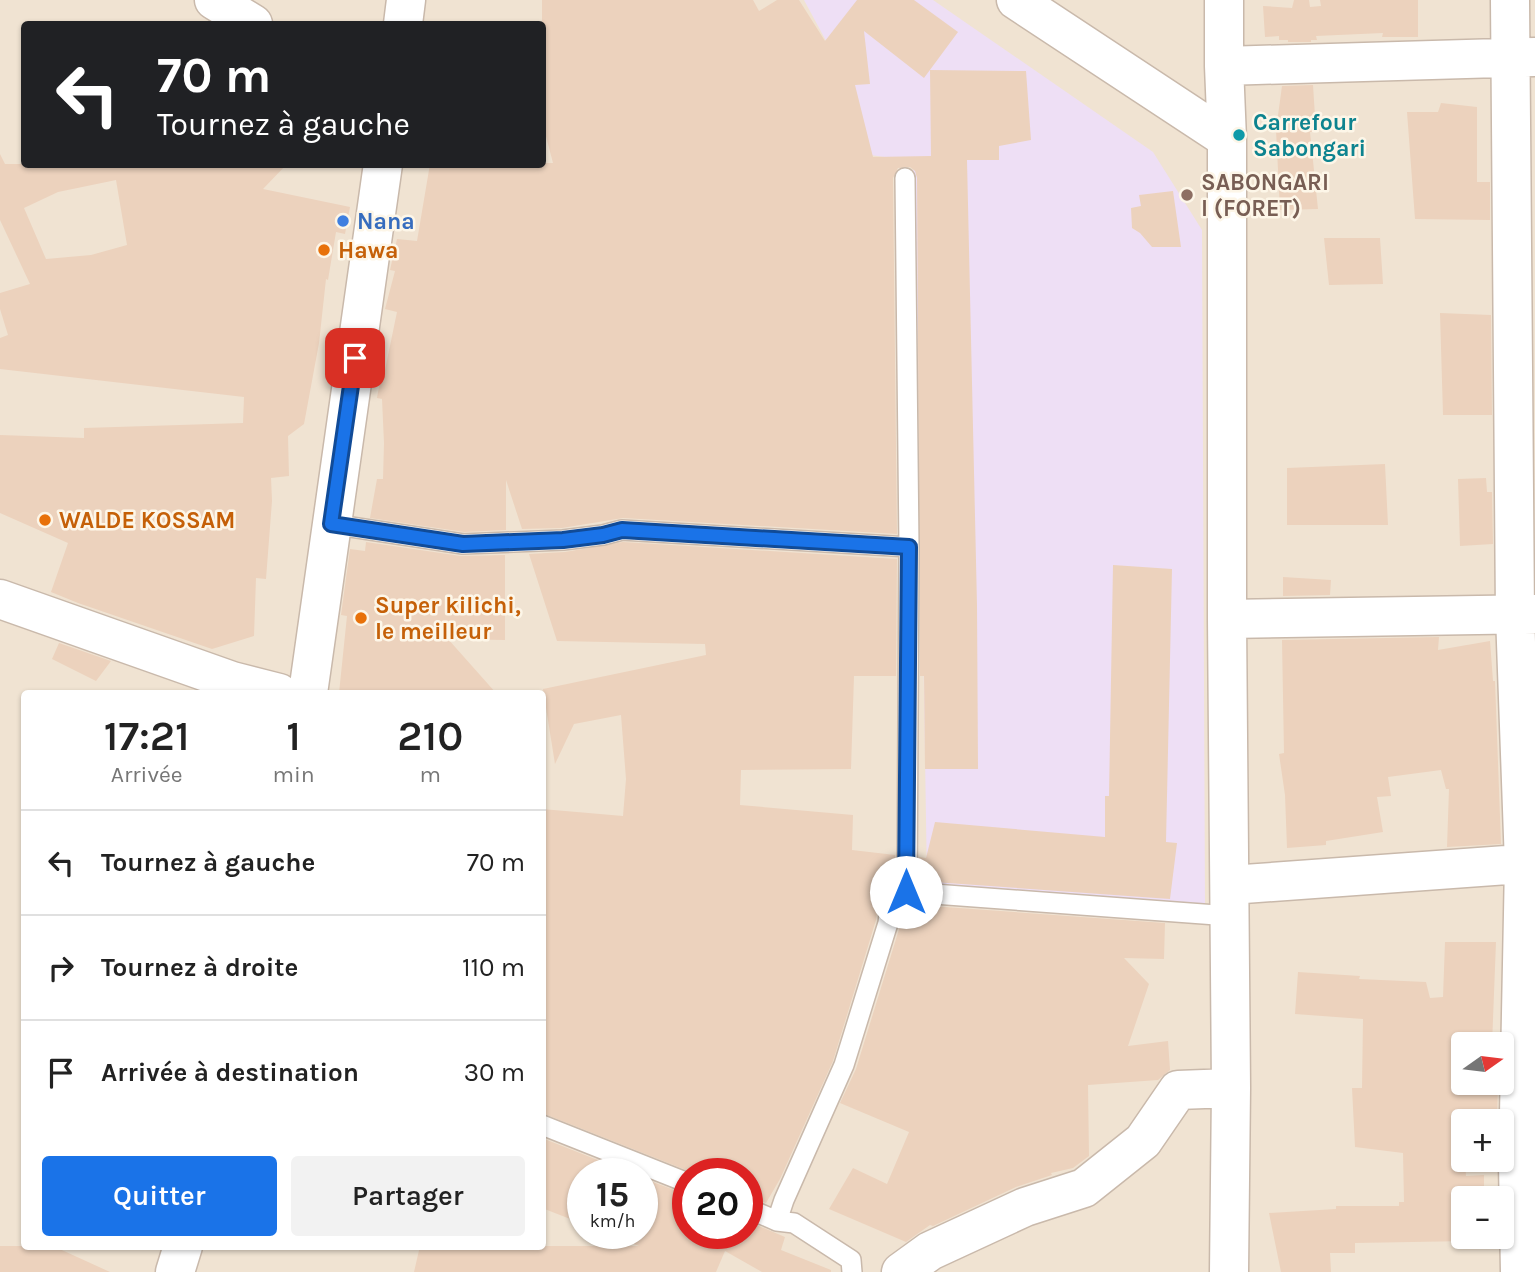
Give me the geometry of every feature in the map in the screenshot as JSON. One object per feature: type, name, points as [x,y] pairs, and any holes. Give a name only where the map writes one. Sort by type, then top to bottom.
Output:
[{"type":"street","points":[[214,0],[248,21]]},
{"type":"street","points":[[404,21],[407,0]]},
{"type":"street","points":[[1016,0],[1227,139]]},
{"type":"street","points":[[1224,0],[1227,139],[1231,1088],[1229,1272]]},
{"type":"street","points":[[1510,0],[1522,57],[1529,864],[1527,1164],[1520,1272]]},
{"type":"street","points":[[1224,66],[1522,57]]},
{"type":"street","points":[[308,690],[382,168]]},
{"type":"street","points":[[0,600],[232,681],[267,690]]},
{"type":"street","points":[[1227,619],[1525,615]]},
{"type":"street","points":[[1230,901],[1529,864]]},
{"type":"street","points":[[901,1272],[930,1251],[1025,1207],[1084,1188],[1143,1141],[1178,1090],[1231,1088]]},
{"type":"street","points":[[175,1272],[182,1250]]},
{"type":"lane","points":[[905,178],[909,547],[906,892]]},
{"type":"lane","points":[[331,524],[463,544],[563,540],[622,530],[909,547]]},
{"type":"lane","points":[[777,1221],[844,1065],[888,923],[892,892],[1230,901]]},
{"type":"lane","points":[[546,1127],[672,1177]]},
{"type":"lane","points":[[763,1215],[777,1221],[794,1223],[830,1245],[851,1260],[852,1272]]},
{"type":"shaded area","points":[[0,0],[1535,0],[1535,1272],[0,1272]]},
{"type":"shaded area","points":[[804,0],[933,0],[1153,152],[1202,230],[1205,907],[927,883],[913,161],[856,153],[832,52]]},
{"type":"building","points":[[542,0],[753,0],[759,11],[777,0],[799,0],[825,41],[857,0],[914,0],[958,32],[924,78],[864,31],[870,84],[855,85],[873,157],[931,156],[930,70],[1026,71],[1031,140],[999,146],[999,160],[967,160],[978,769],[925,769],[924,676],[920,676],[917,178],[910,167],[898,168],[893,178],[897,534],[623,518],[562,528],[522,529],[506,480],[506,530],[464,532],[370,518],[377,479],[383,479],[382,399],[377,398],[397,312],[385,309],[395,271],[390,270],[397,239],[417,241],[429,168],[546,168],[546,163],[553,163],[546,136],[546,21],[542,21]]},
{"type":"building","points":[[1294,0],[1309,0],[1310,7],[1321,6],[1320,0],[1418,0],[1418,37],[1382,37],[1383,33],[1316,36],[1317,40],[1311,42],[1288,42],[1279,40],[1279,36],[1265,37],[1263,6],[1292,8]]},
{"type":"building","points":[[1313,85],[1316,132],[1310,132],[1318,209],[1280,210],[1276,130],[1282,86]]},
{"type":"building","points":[[1441,103],[1477,107],[1477,182],[1490,182],[1490,220],[1415,219],[1407,112],[1438,112]]},
{"type":"building","points":[[0,154],[5,164],[21,164],[21,168],[283,168],[263,189],[350,207],[345,234],[336,232],[328,280],[326,279],[319,343],[304,424],[288,436],[289,476],[271,478],[272,501],[266,579],[256,578],[254,636],[212,649],[51,592],[68,543],[0,513],[0,435],[84,438],[84,428],[243,423],[244,397],[0,369],[0,338],[8,335],[0,309],[0,293],[30,284],[0,220]],"holes":[[[116,180],[127,245],[91,255],[46,259],[24,208],[58,192]]]},
{"type":"building","points":[[1173,191],[1181,247],[1152,247],[1132,228],[1131,208],[1141,206],[1139,195]]},
{"type":"building","points":[[1324,238],[1380,238],[1383,284],[1329,285]]},
{"type":"building","points":[[1440,313],[1491,315],[1492,415],[1443,415]]},
{"type":"building","points":[[1385,464],[1388,525],[1287,525],[1287,468]]},
{"type":"building","points":[[1486,478],[1487,492],[1492,492],[1493,544],[1460,546],[1458,479]]},
{"type":"building","points":[[366,542],[461,556],[505,555],[505,640],[448,639],[493,690],[339,690],[347,616],[341,615],[350,549],[365,551]]},
{"type":"building","points":[[623,542],[897,559],[896,676],[854,676],[851,769],[741,770],[740,805],[853,815],[852,850],[895,855],[895,880],[886,881],[880,890],[876,920],[833,1061],[780,1179],[766,1203],[763,1202],[763,1158],[672,1158],[672,1164],[546,1115],[546,809],[623,816],[626,779],[621,715],[574,724],[555,764],[546,708],[546,690],[543,689],[706,655],[705,644],[557,641],[529,554],[565,552]]},
{"type":"building","points":[[1113,565],[1172,569],[1166,842],[1177,843],[1170,899],[919,881],[919,857],[926,858],[935,822],[1105,837],[1105,796],[1109,796]]},
{"type":"building","points":[[1283,577],[1331,580],[1330,595],[1283,596]]},
{"type":"building","points":[[1439,637],[1438,650],[1490,641],[1495,681],[1501,844],[1447,847],[1449,789],[1446,789],[1441,770],[1388,777],[1391,796],[1377,797],[1383,832],[1326,841],[1326,845],[1287,848],[1285,795],[1279,754],[1284,753],[1282,640]]},
{"type":"building","points":[[59,643],[111,661],[96,681],[52,659]]},
{"type":"building","points":[[903,904],[1165,923],[1164,959],[1124,958],[1149,984],[1128,1046],[1168,1041],[1170,1070],[1158,1080],[1088,1085],[1089,1156],[1073,1168],[1051,1173],[1052,1175],[1016,1187],[933,1226],[930,1225],[906,1242],[829,1209],[853,1168],[887,1184],[909,1132],[840,1103],[856,1069],[900,926]]},
{"type":"building","points":[[1445,942],[1496,942],[1493,1032],[1451,1032],[1451,1096],[1498,1096],[1497,1109],[1451,1109],[1451,1172],[1466,1172],[1466,1176],[1484,1175],[1484,1186],[1451,1186],[1451,1241],[1355,1243],[1355,1253],[1330,1253],[1331,1272],[1281,1272],[1269,1213],[1336,1209],[1336,1206],[1399,1206],[1399,1202],[1404,1202],[1403,1153],[1355,1147],[1352,1088],[1362,1088],[1363,1019],[1295,1014],[1298,972],[1360,976],[1359,979],[1426,982],[1430,998],[1443,997]]},
{"type":"building","points":[[546,1140],[593,1158],[567,1158],[567,1218],[546,1210]]},
{"type":"building","points":[[658,1184],[672,1189],[672,1249],[763,1249],[763,1228],[785,1237],[781,1250],[831,1272],[762,1272],[725,1251],[716,1272],[414,1272],[419,1250],[546,1250],[546,1246],[567,1246],[567,1249],[658,1249]]},
{"type":"building","points":[[0,1246],[21,1246],[21,1250],[62,1250],[110,1272],[0,1272]]},
{"type":"place","name":"Carrefour Sabongari","points":[[1239,135]]},
{"type":"place","name":"SABONGARI I (FORET)","points":[[1187,195]]},
{"type":"place","name":"Nana","points":[[343,221]]},
{"type":"place","name":"Hawa","points":[[324,250]]},
{"type":"place","name":"WALDE KOSSAM","points":[[45,520]]},
{"type":"place","name":"Super kilichi, le meilleur","points":[[361,618]]},
{"type":"route","points":[[355,358],[331,524],[463,544],[563,540],[622,530],[909,547],[906,892]]}]
